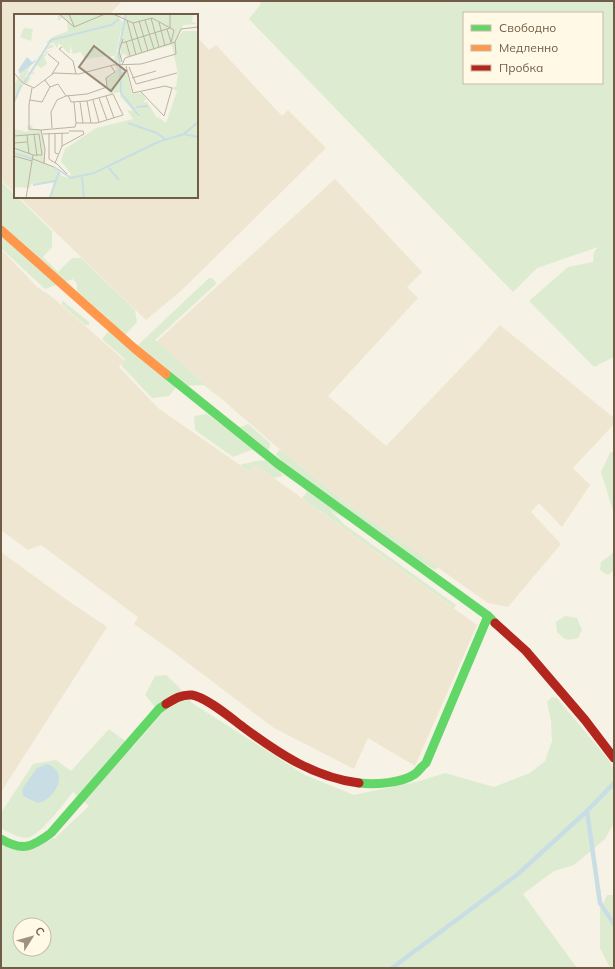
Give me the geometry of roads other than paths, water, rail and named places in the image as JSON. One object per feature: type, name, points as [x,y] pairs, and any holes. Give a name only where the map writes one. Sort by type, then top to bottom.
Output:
[{"type":"street","points":[[1,230],[134,348],[207,408],[278,464],[488,616],[526,651],[585,720],[614,758]]},
{"type":"street","points":[[1,839],[10,845],[26,848],[37,844],[51,834],[159,709],[178,697],[190,695],[200,697],[280,753],[324,775],[350,782],[371,784],[387,783],[415,774],[426,763],[488,616]]},
{"type":"water","points":[[47,764],[57,771],[59,776],[58,785],[52,795],[38,803],[23,796],[22,789],[37,768]]},
{"type":"waterway","points":[[614,783],[587,811],[600,903],[614,924]]},
{"type":"waterway","points":[[392,968],[518,874],[587,811]]}]
